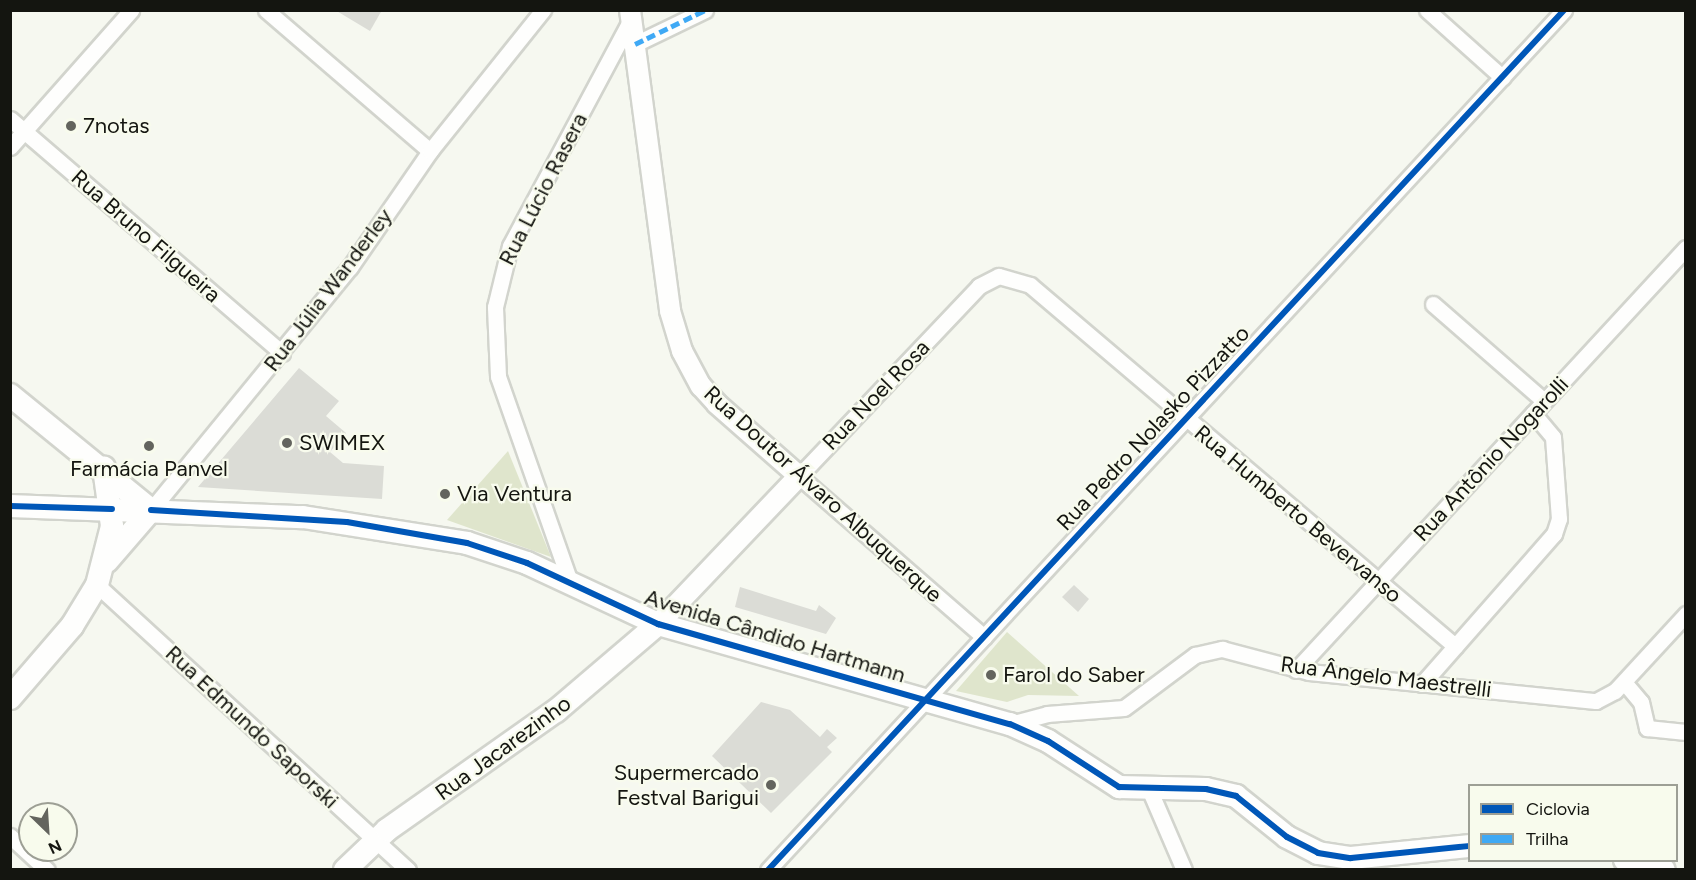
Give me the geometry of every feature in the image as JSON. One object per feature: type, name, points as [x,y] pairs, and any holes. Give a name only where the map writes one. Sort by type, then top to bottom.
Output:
[{"type":"main road","points":[[10,395],[104,468],[151,510]]},
{"type":"main road","name":"Rua Júlia Wanderley","points":[[10,698],[72,626],[98,585],[105,563],[112,509],[104,468]]},
{"type":"main road","name":"Avenida Cândido Hartmann","points":[[10,506],[303,518],[408,530],[493,551],[570,582],[658,624],[1010,724],[1048,741],[1104,780],[1150,791],[1206,789],[1229,794],[1253,806],[1301,846],[1335,857],[1468,846]]},
{"type":"main road","name":"Rua Júlia Wanderley","points":[[105,563],[151,510]]},
{"type":"main road","name":"Rua Jacarezinho","points":[[345,870],[375,840],[528,734],[658,624]]},
{"type":"main road","points":[[1629,862],[1664,870]]},
{"type":"street","points":[[10,147],[131,10]]},
{"type":"street","points":[[266,10],[430,151]]},
{"type":"street","name":"Rua Júlia Wanderley","points":[[151,510],[282,353],[350,267],[430,151],[543,10]]},
{"type":"street","points":[[635,44],[705,10]]},
{"type":"street","points":[[1427,10],[1502,77]]},
{"type":"street","name":"Rua Pedro Nolasko Pizzatto","points":[[769,869],[1563,10]]},
{"type":"street","name":"Rua Doutor Álvaro Albuquerque","points":[[631,15],[670,311],[682,351],[701,386],[717,404],[984,637]]},
{"type":"street","name":"Rua Lúcio Rasera","points":[[570,582],[498,376],[495,307],[510,246],[631,15]]},
{"type":"street","name":"Rua Bruno Filgueira","points":[[10,119],[282,353]]},
{"type":"street","name":"Rua Antônio Nogarolli","points":[[1296,670],[1686,248]]},
{"type":"street","name":"Rua Noel Rosa","points":[[658,624],[979,286],[999,276]]},
{"type":"street","name":"Rua Humberto Bevervanso","points":[[999,276],[1030,285],[1455,646]]},
{"type":"street","points":[[1433,304],[1545,401]]},
{"type":"street","points":[[1422,684],[1558,524],[1553,437],[1533,413]]},
{"type":"street","name":"Rua Edmundo Saporski","points":[[98,585],[408,870]]},
{"type":"street","points":[[1686,614],[1624,682],[1641,702],[1647,728],[1686,732]]},
{"type":"street","name":"Rua Ângelo Maestrelli","points":[[1010,724],[1047,714],[1125,708],[1182,664],[1208,651],[1232,650],[1296,670],[1422,684],[1604,699],[1624,682]]},
{"type":"street","points":[[1150,791],[1184,870]]},
{"type":"street","points":[[10,836],[47,870]]},
{"type":"green space","points":[[508,451],[551,557],[447,520]]},
{"type":"green space","points":[[1007,632],[1079,696],[1028,695],[1007,702],[956,691]]},
{"type":"building","points":[[335,10],[382,10],[370,31]]},
{"type":"building","name":"SWIMEX","points":[[299,368],[339,401],[326,416],[346,433],[330,452],[343,463],[384,466],[382,499],[198,487]]},
{"type":"building","points":[[1074,585],[1089,599],[1078,612],[1062,597]]},
{"type":"building","points":[[740,587],[816,611],[819,605],[836,618],[826,634],[735,607]]},
{"type":"building","name":"Supermercado Festval Barigui","points":[[761,702],[790,710],[820,737],[827,729],[837,738],[827,747],[832,752],[771,813],[712,756]]},
{"type":"marked path","points":[[635,44],[705,10]]},
{"type":"cycle path","points":[[768,870],[1564,10]]},
{"type":"cycle path","points":[[10,506],[112,509]]},
{"type":"cycle path","points":[[151,510],[347,522],[467,543],[527,563],[658,624],[1010,724],[1048,741],[1119,787],[1206,789],[1236,796],[1287,837],[1318,853],[1351,858],[1468,846]]},
{"type":"place","name":"7notas","points":[[71,126]]},
{"type":"place","name":"SWIMEX","points":[[287,443]]},
{"type":"place","name":"Farmácia Panvel","points":[[149,446]]},
{"type":"place","name":"Via Ventura","points":[[445,494]]},
{"type":"place","name":"Farol do Saber","points":[[991,675]]},
{"type":"place","name":"Supermercado Festval Barigui","points":[[771,785]]}]
